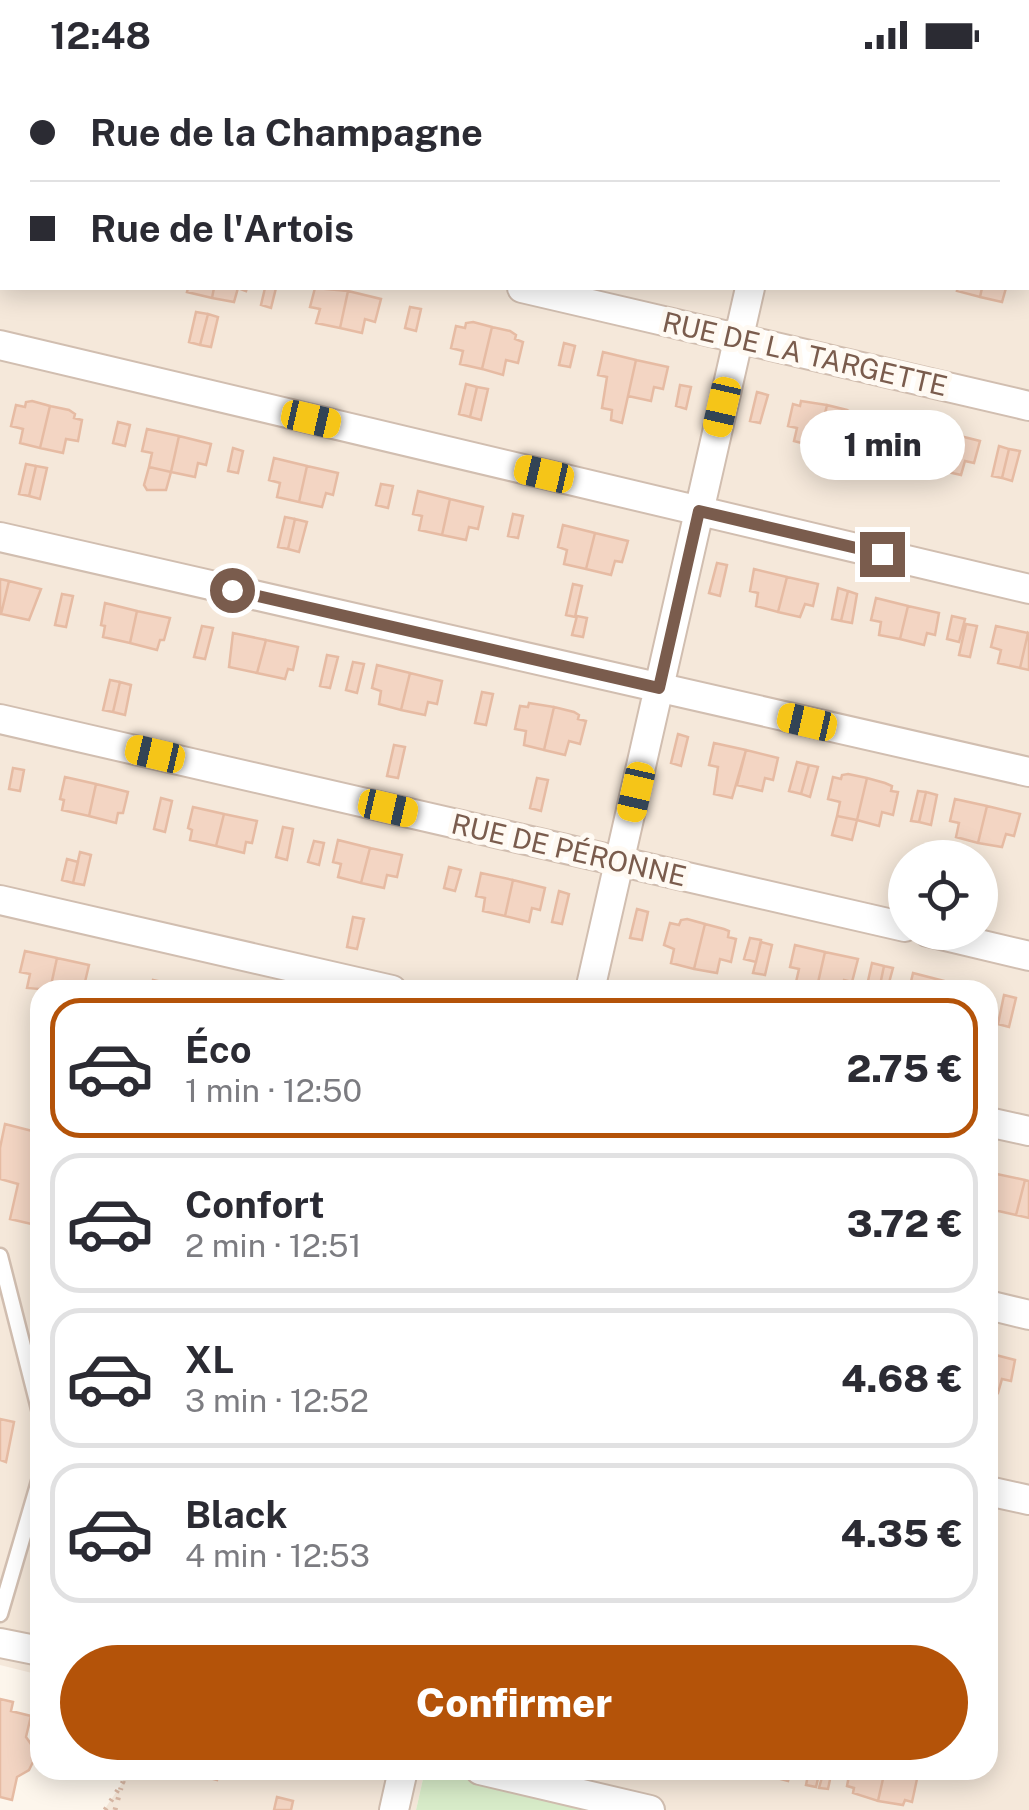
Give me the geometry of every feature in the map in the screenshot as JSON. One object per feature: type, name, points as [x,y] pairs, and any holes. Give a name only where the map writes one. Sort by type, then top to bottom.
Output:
[{"type":"street","name":"RUE DE LA TARGETTE","points":[[531,290],[1029,406]]},
{"type":"street","points":[[592,980],[750,290]]},
{"type":"street","points":[[0,345],[1029,589]]},
{"type":"street","points":[[0,538],[1029,772]]},
{"type":"street","name":"RUE DE PÉRONNE","points":[[0,719],[888,923]]},
{"type":"street","points":[[0,900],[348,980]]},
{"type":"street","points":[[998,949],[1029,956]]},
{"type":"street","points":[[998,1124],[1029,1132]]},
{"type":"street","points":[[998,1307],[1029,1314]]},
{"type":"street","points":[[998,1493],[1029,1500]]},
{"type":"street","points":[[0,1643],[30,1649]]},
{"type":"street","points":[[394,1810],[401,1780]]},
{"type":"street","points":[[522,1780],[650,1810]]},
{"type":"lane","points":[[0,1256],[30,1374]]},
{"type":"lane","points":[[0,1614],[30,1512]]},
{"type":"path","points":[[105,1810],[123,1782]]},
{"type":"path","points":[[115,1810],[123,1782]]},
{"type":"shaded area","points":[[0,290],[1029,290],[1029,1810],[608,1810],[478,1780],[998,1780],[998,980],[30,980],[30,1672],[0,1665]]},
{"type":"shaded area","points":[[423,1780],[416,1810],[104,1810],[123,1782]]},
{"type":"green space","points":[[423,1780],[478,1780],[608,1810],[416,1810]]},
{"type":"building","points":[[188,290],[214,290],[212,298]]},
{"type":"building","points":[[214,290],[237,290],[234,302],[212,298]]},
{"type":"building","points":[[265,290],[276,290],[271,308],[261,305]]},
{"type":"building","points":[[314,290],[348,291],[340,328],[316,323],[320,309],[310,307]]},
{"type":"building","points":[[957,290],[982,290],[980,297]]},
{"type":"building","points":[[982,290],[1005,290],[1002,302],[980,297]]},
{"type":"building","points":[[348,291],[381,299],[375,322],[365,319],[362,333],[340,328]]},
{"type":"building","points":[[410,307],[421,309],[416,331],[405,328]]},
{"type":"building","points":[[196,312],[208,314],[200,345],[189,342]]},
{"type":"building","points":[[208,314],[218,317],[211,347],[200,345]]},
{"type":"building","points":[[466,323],[492,327],[482,369],[460,364],[463,351],[451,348],[456,326],[465,328]]},
{"type":"building","points":[[492,327],[510,331],[523,342],[518,363],[506,360],[503,375],[482,369]]},
{"type":"building","points":[[564,343],[575,346],[570,367],[559,365]]},
{"type":"building","points":[[603,352],[636,360],[622,423],[611,420],[612,410],[602,408],[607,377],[598,375]]},
{"type":"building","points":[[636,360],[668,367],[663,389],[654,387],[651,401],[628,396]]},
{"type":"building","points":[[466,384],[477,387],[470,417],[459,414]]},
{"type":"building","points":[[680,385],[691,387],[686,409],[676,406]]},
{"type":"building","points":[[477,387],[488,389],[481,420],[470,417]]},
{"type":"building","points":[[757,392],[768,395],[760,423],[750,421]]},
{"type":"building","points":[[801,401],[827,405],[817,447],[794,441],[797,428],[788,426],[793,404],[800,406]]},
{"type":"building","points":[[26,402],[50,406],[40,448],[20,443],[23,429],[11,426],[16,405],[25,407]]},
{"type":"building","points":[[827,405],[847,410],[852,418],[859,419],[854,441],[843,438],[840,453],[817,447]]},
{"type":"building","points":[[50,406],[69,410],[74,418],[82,420],[78,441],[66,439],[63,453],[40,448]]},
{"type":"building","points":[[878,417],[887,420],[880,451],[871,449]]},
{"type":"building","points":[[887,420],[900,423],[892,454],[880,451]]},
{"type":"building","points":[[118,422],[130,425],[125,446],[113,443]]},
{"type":"building","points":[[917,426],[948,433],[939,470],[916,464],[919,450],[911,448]]},
{"type":"building","points":[[147,429],[179,436],[171,472],[149,467],[152,453],[142,451]]},
{"type":"building","points":[[948,433],[980,441],[974,463],[965,461],[961,475],[939,470]]},
{"type":"building","points":[[179,436],[211,444],[206,465],[198,463],[195,477],[171,472]]},
{"type":"building","points":[[999,446],[1009,449],[1002,478],[992,476]]},
{"type":"building","points":[[233,448],[243,451],[238,473],[228,471]]},
{"type":"building","points":[[1009,449],[1020,451],[1012,481],[1002,478]]},
{"type":"building","points":[[274,458],[307,466],[299,502],[277,497],[280,483],[269,480]]},
{"type":"building","points":[[26,464],[36,466],[29,496],[19,494]]},
{"type":"building","points":[[36,466],[47,468],[40,499],[29,496]]},
{"type":"building","points":[[307,466],[338,473],[333,495],[326,493],[322,507],[299,502]]},
{"type":"building","points":[[149,467],[171,472],[166,490],[147,490],[144,485]]},
{"type":"building","points":[[381,484],[393,486],[388,508],[376,505]]},
{"type":"building","points":[[418,491],[450,499],[442,535],[419,530],[422,516],[413,514]]},
{"type":"building","points":[[450,499],[483,507],[478,529],[469,527],[466,540],[442,535]]},
{"type":"building","points":[[513,514],[523,516],[518,538],[508,536]]},
{"type":"building","points":[[285,517],[295,519],[288,549],[278,547]]},
{"type":"building","points":[[295,519],[307,522],[299,552],[288,549]]},
{"type":"building","points":[[563,525],[595,533],[586,569],[564,564],[567,550],[558,547]]},
{"type":"building","points":[[595,533],[628,541],[622,562],[615,561],[611,575],[586,569]]},
{"type":"building","points":[[717,563],[727,565],[720,596],[709,593]]},
{"type":"building","points":[[754,569],[787,577],[778,612],[756,606],[758,593],[750,591]]},
{"type":"building","points":[[787,577],[818,584],[813,606],[805,604],[800,617],[778,612]]},
{"type":"building","points":[[0,579],[9,581],[1,614],[0,614]]},
{"type":"building","points":[[9,581],[41,589],[29,620],[1,614]]},
{"type":"building","points":[[573,584],[582,586],[575,617],[566,615]]},
{"type":"building","points":[[838,588],[848,591],[841,621],[832,619]]},
{"type":"building","points":[[848,591],[857,594],[852,623],[841,621]]},
{"type":"building","points":[[62,594],[73,596],[66,627],[55,625]]},
{"type":"building","points":[[876,598],[908,606],[900,639],[879,635],[881,622],[871,620]]},
{"type":"building","points":[[105,603],[137,611],[130,643],[103,637]]},
{"type":"building","points":[[908,606],[939,613],[935,635],[927,633],[924,645],[900,639]]},
{"type":"building","points":[[137,611],[170,618],[157,650],[130,643]]},
{"type":"building","points":[[577,616],[587,618],[583,637],[572,635]]},
{"type":"building","points":[[952,616],[965,619],[959,642],[947,639]]},
{"type":"building","points":[[966,624],[977,626],[970,657],[959,655]]},
{"type":"building","points":[[202,626],[213,628],[205,659],[194,657]]},
{"type":"building","points":[[996,626],[1028,633],[1020,668],[998,663],[1001,650],[991,647]]},
{"type":"building","points":[[233,633],[266,640],[257,673],[229,667]]},
{"type":"building","points":[[1029,634],[1029,670],[1020,668]]},
{"type":"building","points":[[266,640],[298,647],[293,670],[288,669],[285,679],[257,673]]},
{"type":"building","points":[[327,655],[338,657],[330,688],[320,686]]},
{"type":"building","points":[[353,662],[364,664],[357,693],[346,690]]},
{"type":"building","points":[[377,665],[410,673],[401,710],[379,704],[381,691],[372,688]]},
{"type":"building","points":[[410,673],[442,681],[437,704],[428,702],[425,715],[401,710]]},
{"type":"building","points":[[110,680],[120,682],[113,712],[103,710]]},
{"type":"building","points":[[120,682],[131,685],[125,715],[113,712]]},
{"type":"building","points":[[482,692],[493,694],[486,725],[475,723]]},
{"type":"building","points":[[529,703],[554,707],[544,750],[524,745],[526,731],[515,729],[520,706],[528,707]]},
{"type":"building","points":[[554,707],[574,712],[578,719],[586,721],[580,744],[569,741],[565,755],[544,750]]},
{"type":"building","points":[[678,734],[688,737],[681,766],[671,763]]},
{"type":"building","points":[[714,743],[746,750],[732,798],[714,794],[718,767],[709,765]]},
{"type":"building","points":[[394,745],[405,747],[398,778],[387,776]]},
{"type":"building","points":[[746,750],[778,758],[773,780],[765,778],[762,791],[737,785]]},
{"type":"building","points":[[797,762],[809,765],[801,794],[789,791]]},
{"type":"building","points":[[809,765],[818,767],[810,797],[801,794]]},
{"type":"building","points":[[13,768],[24,770],[20,791],[9,789]]},
{"type":"building","points":[[848,774],[867,778],[857,820],[837,816],[840,802],[828,799],[833,777],[841,779]]},
{"type":"building","points":[[65,777],[96,784],[89,816],[62,810]]},
{"type":"building","points":[[537,778],[548,780],[541,811],[530,808]]},
{"type":"building","points":[[867,778],[898,792],[893,815],[882,812],[879,826],[857,820]]},
{"type":"building","points":[[96,784],[128,792],[116,823],[89,816]]},
{"type":"building","points":[[918,791],[926,792],[919,822],[911,821]]},
{"type":"building","points":[[926,792],[937,795],[931,825],[919,822]]},
{"type":"building","points":[[161,798],[172,801],[165,832],[154,829]]},
{"type":"building","points":[[955,799],[987,806],[979,840],[956,837],[959,823],[950,821]]},
{"type":"building","points":[[987,806],[1020,814],[1014,836],[1006,834],[1002,847],[998,846],[998,840],[979,840]]},
{"type":"building","points":[[193,807],[224,814],[216,846],[190,840],[192,830],[188,828]]},
{"type":"building","points":[[224,814],[257,821],[252,843],[246,842],[244,853],[216,846]]},
{"type":"building","points":[[837,816],[857,820],[852,840],[832,835]]},
{"type":"building","points":[[283,827],[293,829],[287,860],[276,857]]},
{"type":"building","points":[[338,840],[370,848],[361,883],[338,877],[341,864],[333,862]]},
{"type":"building","points":[[314,841],[324,843],[319,865],[308,862]]},
{"type":"building","points":[[370,848],[402,855],[397,877],[387,875],[384,888],[361,883]]},
{"type":"building","points":[[80,852],[91,855],[84,885],[73,883]]},
{"type":"building","points":[[67,859],[78,862],[73,883],[62,880]]},
{"type":"building","points":[[449,867],[461,870],[455,891],[444,888]]},
{"type":"building","points":[[481,873],[513,880],[505,916],[483,911],[485,898],[476,896]]},
{"type":"building","points":[[513,880],[545,888],[540,910],[532,908],[529,922],[505,916]]},
{"type":"building","points":[[559,891],[569,894],[562,924],[552,922]]},
{"type":"building","points":[[637,909],[648,912],[642,940],[630,938]]},
{"type":"building","points":[[353,917],[364,919],[357,949],[347,947]]},
{"type":"building","points":[[687,919],[705,924],[694,969],[671,963],[674,949],[664,945],[670,923],[679,925]]},
{"type":"building","points":[[705,924],[729,931],[728,937],[736,939],[731,962],[720,959],[717,973],[694,969]]},
{"type":"building","points":[[750,938],[761,940],[756,962],[744,959]]},
{"type":"building","points":[[761,942],[772,945],[765,975],[753,973]]},
{"type":"building","points":[[795,945],[825,952],[819,980],[796,980],[799,969],[790,967]]},
{"type":"building","points":[[25,951],[57,958],[52,980],[30,980],[27,988],[30,974],[20,972]]},
{"type":"building","points":[[825,952],[858,959],[853,980],[819,980]]},
{"type":"building","points":[[57,958],[89,965],[85,980],[52,980]]},
{"type":"building","points":[[872,963],[884,966],[881,980],[868,980]]},
{"type":"building","points":[[884,966],[893,968],[890,980],[881,980]]},
{"type":"building","points":[[913,973],[940,980],[911,980]]},
{"type":"building","points":[[1004,995],[1016,998],[1009,1027],[998,1024]]},
{"type":"building","points":[[5,1124],[30,1130],[30,1224],[10,1219],[18,1184],[0,1179]]},
{"type":"building","points":[[998,1174],[1025,1180],[1016,1215],[998,1211]]},
{"type":"building","points":[[1025,1180],[1029,1181],[1029,1218],[1016,1215]]},
{"type":"building","points":[[998,1356],[1015,1360],[1011,1381],[1002,1379],[998,1393]]},
{"type":"building","points":[[0,1419],[14,1422],[6,1462],[0,1460]]},
{"type":"building","points":[[0,1699],[13,1702],[11,1711],[30,1716],[26,1737],[30,1743],[30,1768],[17,1777],[12,1800],[0,1797]]},
{"type":"building","points":[[807,1780],[818,1780],[816,1787],[806,1785]]},
{"type":"building","points":[[821,1780],[830,1780],[828,1789],[819,1788]]},
{"type":"building","points":[[848,1780],[883,1780],[878,1801],[853,1793],[854,1788],[847,1786]]},
{"type":"building","points":[[883,1780],[917,1780],[912,1802],[905,1800],[903,1805],[878,1801]]},
{"type":"building","points":[[277,1797],[293,1801],[291,1810],[274,1810]]},
{"type":"route","points":[[232,590],[659,688],[699,511],[882,554]]}]
